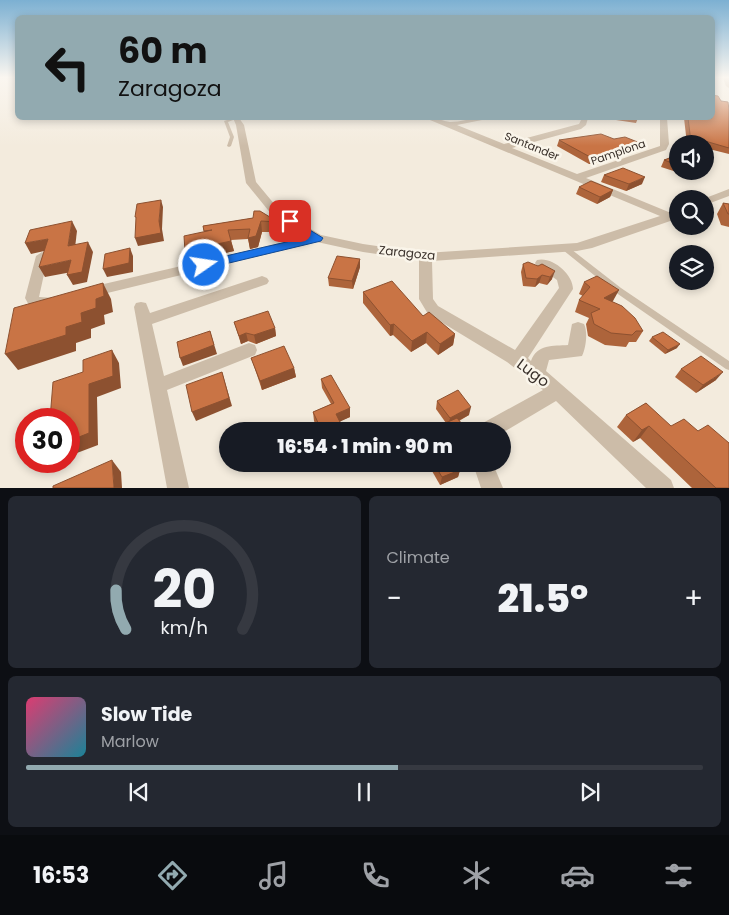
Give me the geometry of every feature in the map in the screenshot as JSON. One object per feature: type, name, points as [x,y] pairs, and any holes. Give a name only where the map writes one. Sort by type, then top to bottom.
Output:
[{"type":"street","name":"Zaragoza","points":[[237,120],[240,125],[251,183],[276,213],[317,238],[425,258],[588,245],[669,218]]},
{"type":"street","name":"Santander","points":[[439,120],[669,214]]},
{"type":"street","points":[[450,124],[469,120]]},
{"type":"street","points":[[504,147],[578,127],[582,125],[584,120]]},
{"type":"street","name":"Pamplona","points":[[579,177],[663,148],[665,144],[664,120]]},
{"type":"street","points":[[714,198],[729,192]]},
{"type":"street","points":[[81,295],[317,238]]},
{"type":"street","points":[[42,256],[32,301],[43,303],[62,299]]},
{"type":"street","name":"Lugo","points":[[425,258],[426,299],[433,310],[517,360],[536,374],[663,488]]},
{"type":"street","points":[[517,360],[567,286],[563,277],[542,263]]},
{"type":"street","points":[[178,488],[143,314],[262,281]]},
{"type":"street","points":[[536,374],[541,356],[544,354],[576,351],[578,328]]},
{"type":"street","points":[[158,386],[249,350]]},
{"type":"street","points":[[504,422],[557,391]]},
{"type":"street","points":[[486,472],[492,488]]},
{"type":"lane","points":[[229,120],[226,121],[232,137],[229,146]]},
{"type":"lane","points":[[565,248],[577,260],[729,366]]},
{"type":"building","points":[[715,101],[728,102],[729,148],[714,144],[714,135],[690,135],[688,120],[715,120]]},
{"type":"building","points":[[601,134],[614,139],[625,137],[640,143],[617,151],[620,152],[592,158],[559,140]]},
{"type":"building","points":[[623,168],[645,177],[629,184],[604,175]]},
{"type":"building","points":[[591,181],[613,190],[600,197],[579,187]]},
{"type":"building","points":[[161,200],[159,221],[161,233],[135,238],[137,204]]},
{"type":"building","points":[[723,203],[729,204],[729,214],[728,214]]},
{"type":"building","points":[[254,211],[260,211],[278,222],[261,221],[256,236],[248,238],[250,229],[228,230],[231,241],[185,251],[184,236],[212,230],[204,231],[203,226],[253,218]]},
{"type":"building","points":[[72,221],[68,246],[88,242],[82,272],[67,275],[71,260],[39,267],[48,239],[25,243],[30,230]]},
{"type":"building","points":[[130,248],[129,263],[103,269],[105,254]]},
{"type":"building","points":[[337,256],[360,259],[352,281],[328,278]]},
{"type":"building","points":[[528,262],[538,266],[542,264],[555,271],[550,277],[542,275],[537,279],[526,278],[523,264]]},
{"type":"building","points":[[597,276],[619,290],[604,298],[622,306],[635,318],[643,331],[636,331],[632,335],[611,333],[594,324],[591,313],[600,309],[579,300],[590,287],[584,282]]},
{"type":"building","points":[[392,281],[423,316],[429,312],[455,334],[440,344],[427,332],[412,341],[394,324],[390,325],[363,292]]},
{"type":"building","points":[[103,283],[104,296],[96,299],[96,308],[81,313],[82,322],[66,327],[66,335],[5,354],[14,308]]},
{"type":"building","points":[[268,311],[275,328],[254,335],[246,333],[239,336],[234,322]]},
{"type":"building","points":[[210,331],[214,345],[180,358],[177,342]]},
{"type":"building","points":[[663,332],[680,344],[668,350],[652,337]]},
{"type":"building","points":[[284,346],[294,368],[260,381],[251,358]]},
{"type":"building","points":[[112,350],[113,376],[89,384],[89,433],[80,437],[80,408],[51,408],[53,382],[83,372],[83,360]]},
{"type":"building","points":[[701,356],[723,372],[703,385],[681,369]]},
{"type":"building","points":[[222,372],[229,398],[192,412],[186,385]]},
{"type":"building","points":[[331,375],[350,408],[336,414],[340,422],[318,422],[313,412],[334,403],[321,379]]},
{"type":"building","points":[[458,390],[471,407],[450,418],[437,401]]},
{"type":"building","points":[[646,403],[671,426],[684,419],[698,431],[708,425],[729,443],[729,488],[716,488],[649,426],[642,430],[626,415]]},
{"type":"building","points":[[457,418],[460,422],[448,422]]},
{"type":"building","points":[[112,460],[114,488],[53,488],[53,486]]},
{"type":"building","points":[[439,472],[455,472],[442,477]]},
{"type":"route","points":[[204,265],[317,238],[290,221]]}]
